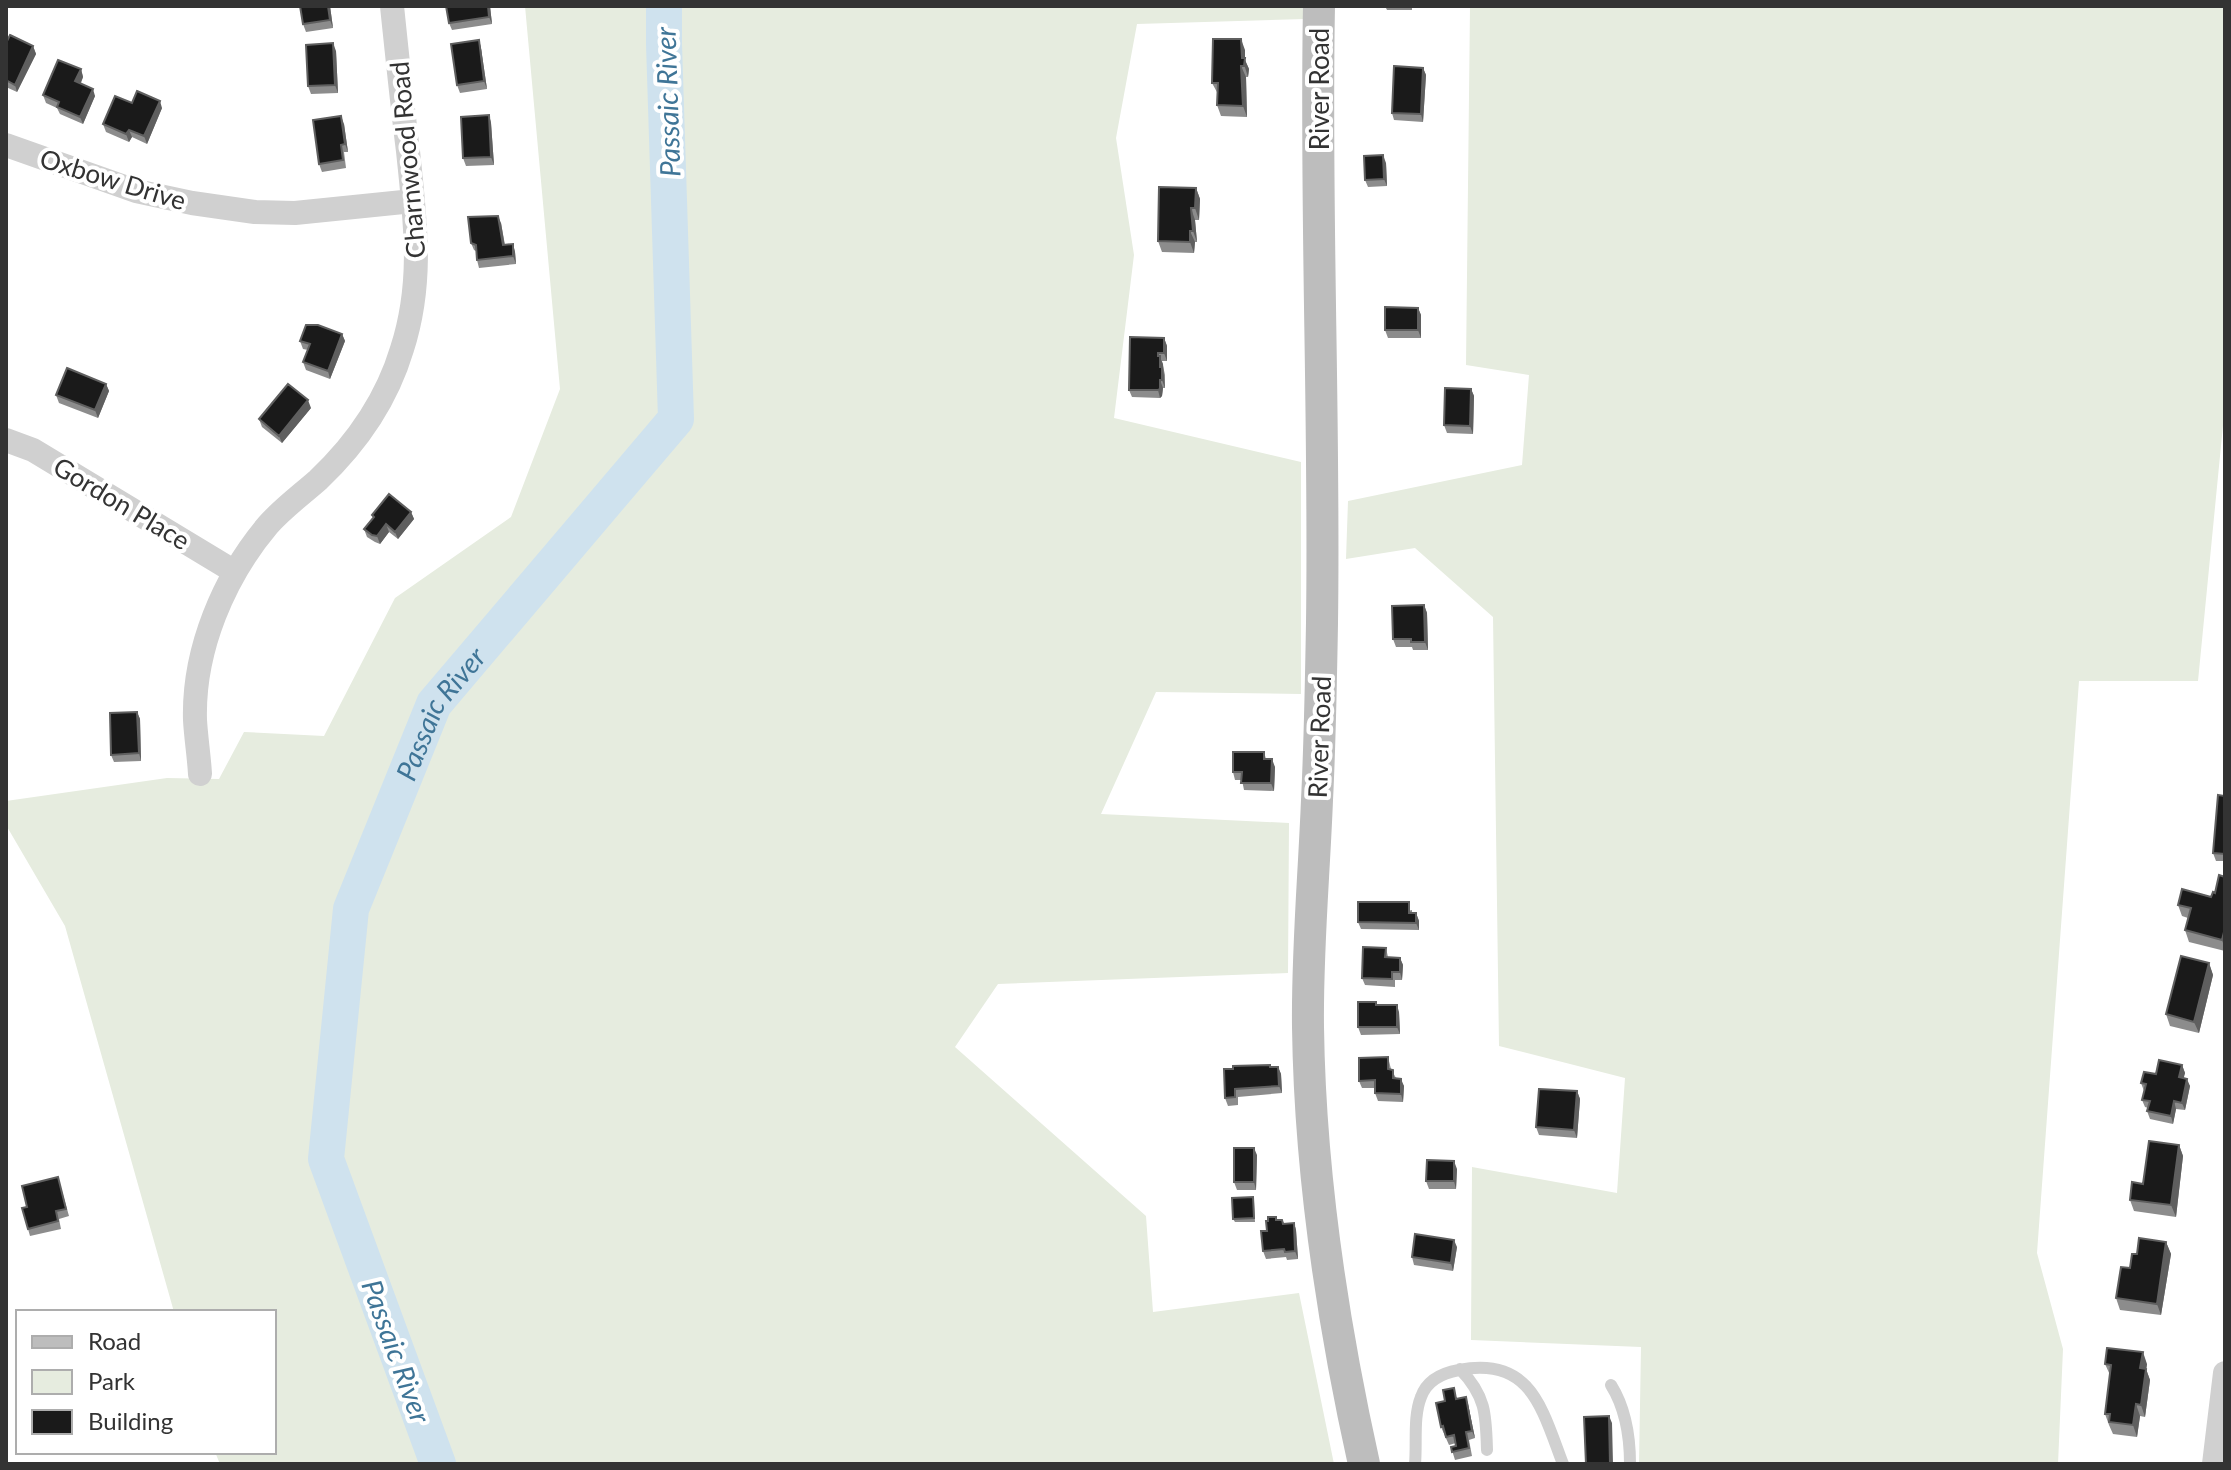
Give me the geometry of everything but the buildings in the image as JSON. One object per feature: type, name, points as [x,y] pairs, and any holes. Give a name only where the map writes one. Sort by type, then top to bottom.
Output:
[{"type":"street","name":"Charnwood Road","points":[[200,774],[195,719],[201,664],[219,604],[235,572],[268,525],[339,459],[376,408],[391,380],[411,319],[416,288],[417,245],[392,6]]},
{"type":"street","name":"River Road","points":[[1319,6],[1323,552],[1321,714],[1309,940],[1309,1078],[1329,1285],[1364,1464]]},
{"type":"street","name":"Oxbow Drive","points":[[6,145],[136,191],[255,212],[295,213],[413,201]]},
{"type":"street","name":"Gordon Place","points":[[6,440],[33,450],[235,572]]},
{"type":"street","points":[[2214,1464],[2225,1373]]},
{"type":"lane","points":[[1415,1464],[1419,1400],[1424,1390],[1433,1379],[1448,1372],[1491,1367],[1506,1371],[1523,1382],[1546,1420],[1563,1464]]},
{"type":"lane","points":[[1460,1369],[1473,1382],[1482,1399],[1487,1450]]},
{"type":"lane","points":[[1611,1385],[1627,1424],[1630,1464]]},
{"type":"green space","points":[[525,6],[1305,6],[1305,19],[1137,24],[1116,138],[1134,255],[1114,418],[1301,462],[1301,694],[1156,692],[1101,814],[1289,823],[1288,973],[998,984],[955,1047],[1146,1216],[1153,1312],[1299,1293],[1334,1464],[220,1464],[216,1454],[276,1454],[276,1310],[173,1310],[65,926],[6,825],[6,801],[167,778],[219,779],[244,732],[324,736],[395,598],[511,517],[560,389]]},
{"type":"green space","points":[[1470,6],[2225,6],[2225,405],[2198,681],[2079,681],[2037,1253],[2063,1349],[2058,1464],[1639,1464],[1641,1347],[1471,1340],[1472,1167],[1617,1193],[1625,1078],[1499,1046],[1493,617],[1415,548],[1346,559],[1348,501],[1522,465],[1529,375],[1466,365]]},
{"type":"waterway","name":"Passaic River","points":[[438,1464],[326,1159],[351,909],[434,704],[676,419],[664,6]]}]
